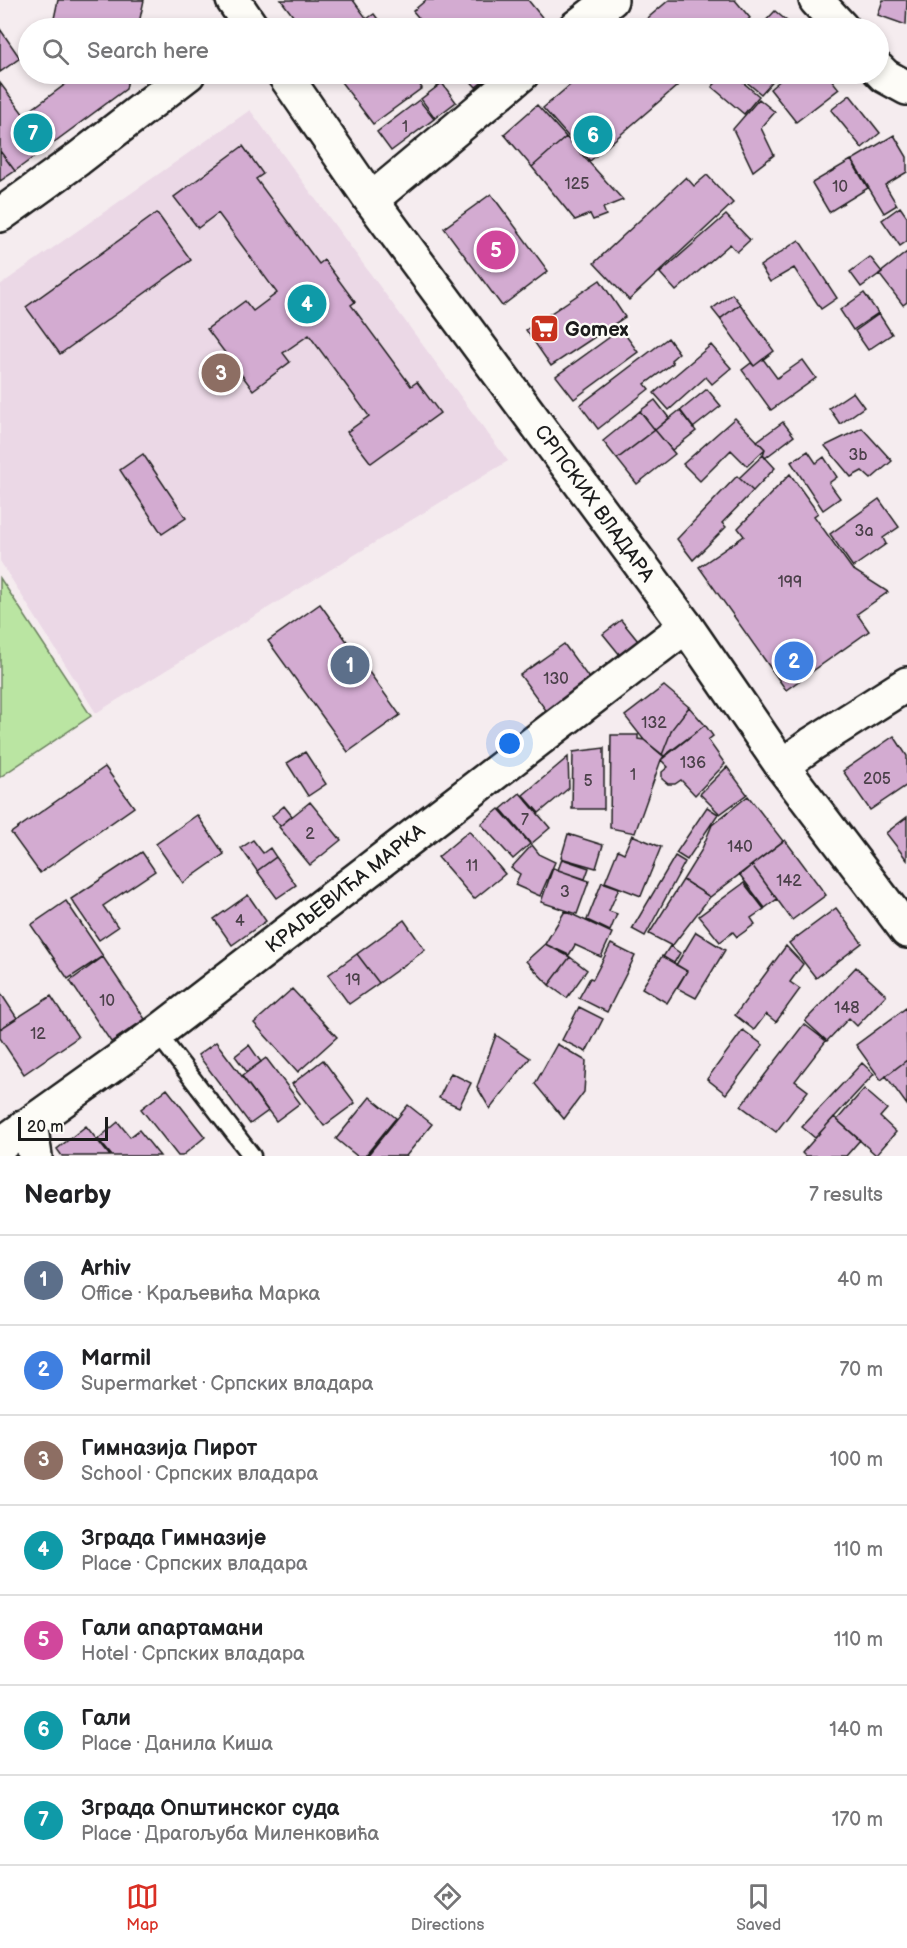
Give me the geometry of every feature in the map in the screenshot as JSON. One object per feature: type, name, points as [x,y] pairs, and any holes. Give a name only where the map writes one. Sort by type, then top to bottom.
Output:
[{"type":"street","points":[[816,0],[833,18]]},
{"type":"street","points":[[889,78],[907,88]]},
{"type":"street","points":[[0,215],[175,84]]},
{"type":"street","name":"СРПСКИХ ВЛАДАРА","points":[[291,84],[371,200],[686,626],[782,766],[907,932]]},
{"type":"street","points":[[371,200],[510,84]]},
{"type":"street","name":"КРАЉЕВИЋА МАРКА","points":[[20,1143],[157,1033],[686,626]]},
{"type":"street","points":[[782,766],[812,744],[907,684]]},
{"type":"lane","points":[[157,1033],[252,1156]]},
{"type":"shaded area","points":[[250,110],[508,461],[96,713],[0,561],[0,285]]},
{"type":"green space","points":[[0,578],[91,716],[0,777]]},
{"type":"building","points":[[58,0],[144,0],[140,18],[54,18]]},
{"type":"building","points":[[281,0],[353,0],[366,18],[294,18]]},
{"type":"building","points":[[426,0],[528,0],[543,18],[419,18],[413,11]]},
{"type":"building","points":[[669,0],[735,0],[750,18],[648,18]]},
{"type":"building","points":[[883,0],[907,0],[906,25],[878,15]]},
{"type":"building","points":[[775,11],[783,18],[768,18]]},
{"type":"building","points":[[0,29],[18,55],[18,59],[0,72]]},
{"type":"building","points":[[0,83],[24,115],[66,84],[127,84],[126,89],[15,171],[0,151]]},
{"type":"building","points":[[343,84],[419,84],[422,88],[373,124]]},
{"type":"building","points":[[443,84],[456,102],[435,118],[421,99]]},
{"type":"building","points":[[571,84],[679,84],[590,161],[543,108]]},
{"type":"building","points":[[715,84],[745,84],[759,96],[744,114],[712,87]]},
{"type":"building","points":[[749,84],[770,84],[761,94]]},
{"type":"building","points":[[776,84],[835,84],[839,89],[796,122],[770,89]]},
{"type":"building","points":[[850,95],[880,133],[862,148],[831,110]]},
{"type":"building","points":[[759,99],[775,112],[761,128],[774,155],[753,171],[733,129]]},
{"type":"building","points":[[419,100],[434,119],[391,151],[377,132]]},
{"type":"building","points":[[537,105],[566,137],[532,167],[504,134]]},
{"type":"building","points":[[894,135],[907,157],[907,172],[885,185],[897,205],[884,213],[852,160]]},
{"type":"building","points":[[566,137],[623,200],[603,208],[606,215],[593,220],[590,214],[575,220],[532,167]]},
{"type":"building","points":[[243,146],[263,174],[256,179],[319,264],[324,260],[355,302],[351,305],[411,386],[417,382],[440,413],[371,463],[347,432],[369,416],[309,335],[283,353],[290,362],[253,390],[207,329],[245,301],[253,311],[277,293],[218,213],[198,228],[174,197]]},
{"type":"building","points":[[0,151],[15,171],[0,181]]},
{"type":"building","points":[[851,160],[868,188],[829,212],[812,183]]},
{"type":"building","points":[[707,175],[733,203],[629,300],[594,263],[686,177],[694,186]]},
{"type":"building","points":[[491,194],[548,271],[502,306],[444,228]]},
{"type":"building","points":[[900,207],[907,217],[907,241],[900,246],[882,220]]},
{"type":"building","points":[[157,213],[191,260],[60,354],[26,307]]},
{"type":"building","points":[[726,215],[750,240],[737,252],[730,244],[676,291],[660,273]]},
{"type":"building","points":[[799,240],[837,298],[821,309],[794,268],[770,282],[760,266]]},
{"type":"building","points":[[907,252],[907,302],[903,305],[879,274]]},
{"type":"building","points":[[870,257],[882,272],[861,287],[850,272]]},
{"type":"building","points":[[600,280],[625,317],[551,366],[526,330]]},
{"type":"building","points":[[864,293],[878,313],[853,330],[840,310]]},
{"type":"building","points":[[732,294],[740,304],[720,319],[712,309]]},
{"type":"building","points":[[740,304],[774,351],[754,366],[720,319]]},
{"type":"building","points":[[879,314],[892,334],[868,350],[855,331]]},
{"type":"building","points":[[621,329],[638,352],[574,399],[556,376]]},
{"type":"building","points":[[668,338],[679,353],[671,360],[673,363],[645,384],[649,389],[598,429],[580,405]]},
{"type":"building","points":[[711,345],[731,368],[712,384],[706,377],[669,410],[654,393]]},
{"type":"building","points":[[763,359],[777,378],[803,360],[816,378],[771,410],[742,370],[751,363],[754,366]]},
{"type":"building","points":[[707,389],[721,406],[693,428],[680,411]]},
{"type":"building","points":[[853,392],[864,407],[840,424],[829,408]]},
{"type":"building","points":[[655,400],[669,418],[655,430],[640,411]]},
{"type":"building","points":[[680,410],[696,431],[672,450],[655,430]]},
{"type":"building","points":[[640,411],[655,430],[617,459],[603,441]]},
{"type":"building","points":[[735,418],[765,449],[747,466],[731,450],[700,481],[683,464]]},
{"type":"building","points":[[783,422],[794,436],[765,458],[763,455],[765,449],[757,441]]},
{"type":"building","points":[[862,428],[892,461],[871,479],[862,471],[851,477],[825,446]]},
{"type":"building","points":[[655,430],[675,454],[637,484],[617,459]]},
{"type":"building","points":[[808,451],[816,463],[824,457],[837,477],[829,483],[840,498],[823,510],[791,462]]},
{"type":"building","points":[[143,454],[186,518],[162,534],[120,470]]},
{"type":"building","points":[[763,455],[775,468],[753,491],[739,478]]},
{"type":"building","points":[[790,474],[818,513],[814,516],[852,569],[888,592],[857,614],[869,631],[786,690],[699,567],[744,536],[738,528]]},
{"type":"building","points":[[737,476],[753,491],[722,523],[726,527],[693,560],[677,539]]},
{"type":"building","points":[[879,499],[899,527],[883,538],[886,544],[853,567],[830,534]]},
{"type":"building","points":[[320,604],[400,715],[348,752],[268,641]]},
{"type":"building","points":[[621,620],[638,641],[620,655],[603,634]]},
{"type":"building","points":[[564,644],[591,681],[548,713],[520,675]]},
{"type":"building","points":[[664,686],[689,707],[672,729],[662,755],[644,740],[625,716]]},
{"type":"building","points":[[689,707],[705,725],[664,756],[662,755],[672,729]]},
{"type":"building","points":[[705,725],[713,736],[708,740],[725,764],[695,795],[681,780],[675,784],[668,784],[662,779],[662,772],[668,767],[661,760]]},
{"type":"building","points":[[611,735],[638,735],[638,739],[644,740],[664,756],[635,833],[610,828]]},
{"type":"building","points":[[894,736],[907,756],[907,785],[870,810],[843,771]]},
{"type":"building","points":[[604,748],[604,809],[572,809],[573,752]]},
{"type":"building","points":[[305,752],[326,784],[308,796],[287,763]]},
{"type":"building","points":[[568,757],[569,788],[539,813],[523,795]]},
{"type":"building","points":[[105,767],[134,807],[40,873],[11,833]]},
{"type":"building","points":[[727,767],[747,794],[720,814],[700,794]]},
{"type":"building","points":[[520,793],[550,828],[531,844],[501,809]]},
{"type":"building","points":[[748,796],[783,841],[710,897],[683,880],[701,851],[712,825]]},
{"type":"building","points":[[310,802],[341,840],[310,865],[279,827]]},
{"type":"building","points":[[284,806],[292,816],[280,826],[272,816]]},
{"type":"building","points":[[707,807],[718,814],[687,860],[676,853]]},
{"type":"building","points":[[499,809],[530,844],[513,859],[481,824]]},
{"type":"building","points":[[197,815],[224,854],[183,883],[156,844]]},
{"type":"building","points":[[907,817],[907,860],[886,833]]},
{"type":"building","points":[[469,831],[505,874],[474,899],[438,857]]},
{"type":"building","points":[[568,834],[603,845],[596,868],[561,858]]},
{"type":"building","points":[[632,835],[661,847],[641,896],[605,882],[618,850],[624,853]]},
{"type":"building","points":[[253,840],[263,853],[270,848],[276,857],[257,871],[241,848]]},
{"type":"building","points":[[785,840],[826,895],[792,920],[752,865]]},
{"type":"building","points":[[532,845],[540,855],[555,862],[540,896],[515,885],[520,874],[511,868]]},
{"type":"building","points":[[142,852],[155,871],[103,906],[118,927],[99,940],[71,899]]},
{"type":"building","points":[[675,856],[685,862],[645,936],[632,929]]},
{"type":"building","points":[[276,857],[296,885],[277,898],[257,871]]},
{"type":"building","points":[[562,859],[589,868],[585,879],[558,870]]},
{"type":"building","points":[[752,865],[777,899],[765,908],[740,875]]},
{"type":"building","points":[[553,868],[589,881],[577,914],[541,902]]},
{"type":"building","points":[[683,880],[710,897],[672,946],[649,934]]},
{"type":"building","points":[[602,882],[619,888],[609,911],[617,914],[610,931],[587,920]]},
{"type":"building","points":[[744,883],[764,909],[751,918],[755,924],[737,937],[733,932],[720,942],[699,916]]},
{"type":"building","points":[[248,895],[266,921],[232,945],[214,919]]},
{"type":"building","points":[[66,901],[103,956],[68,979],[31,925]]},
{"type":"building","points":[[836,908],[862,943],[816,978],[789,943]]},
{"type":"building","points":[[565,911],[612,933],[601,957],[575,945],[569,955],[545,944]]},
{"type":"building","points":[[404,920],[425,950],[379,983],[357,954]]},
{"type":"building","points":[[696,932],[725,950],[696,998],[677,988],[687,971],[676,965]]},
{"type":"building","points":[[545,944],[570,957],[549,985],[526,961]]},
{"type":"building","points":[[611,944],[635,956],[607,1012],[579,998],[590,978],[593,979]]},
{"type":"building","points":[[670,946],[680,953],[674,963],[663,957]]},
{"type":"building","points":[[786,946],[803,964],[790,982],[800,989],[776,1022],[766,1014],[754,1030],[735,1015]]},
{"type":"building","points":[[357,954],[379,983],[349,1004],[328,975]]},
{"type":"building","points":[[662,956],[687,971],[667,1003],[642,988]]},
{"type":"building","points":[[103,957],[145,1019],[111,1042],[70,981]]},
{"type":"building","points":[[570,957],[587,970],[567,998],[549,985]]},
{"type":"building","points":[[856,967],[886,995],[857,1026],[849,1018],[827,1041],[805,1021]]},
{"type":"building","points":[[292,989],[337,1037],[298,1072],[254,1023]]},
{"type":"building","points":[[0,992],[17,1018],[0,1029]]},
{"type":"building","points":[[51,996],[78,1037],[24,1074],[0,1038],[0,1029]]},
{"type":"building","points":[[579,1007],[603,1019],[586,1052],[562,1040]]},
{"type":"building","points":[[906,1008],[907,1060],[881,1080],[856,1045]]},
{"type":"building","points":[[804,1024],[826,1041],[795,1081],[808,1091],[776,1132],[741,1106]]},
{"type":"building","points":[[743,1030],[763,1045],[726,1094],[707,1079]]},
{"type":"building","points":[[496,1035],[530,1058],[490,1109],[477,1087]]},
{"type":"building","points":[[216,1042],[268,1111],[250,1124],[198,1055]]},
{"type":"building","points":[[557,1044],[586,1061],[584,1092],[564,1119],[535,1084]]},
{"type":"building","points":[[249,1045],[261,1062],[247,1072],[235,1056]]},
{"type":"building","points":[[266,1058],[300,1103],[276,1121],[242,1076]]},
{"type":"building","points":[[323,1060],[355,1103],[324,1126],[292,1084]]},
{"type":"building","points":[[907,1060],[907,1105],[886,1076]]},
{"type":"building","points":[[862,1063],[874,1074],[815,1138],[802,1127]]},
{"type":"building","points":[[451,1073],[471,1083],[459,1107],[439,1098]]},
{"type":"building","points":[[167,1089],[205,1137],[182,1156],[178,1156],[141,1109]]},
{"type":"building","points":[[864,1089],[887,1109],[880,1117],[896,1132],[876,1155],[837,1120]]},
{"type":"building","points":[[370,1097],[396,1118],[365,1156],[357,1156],[336,1139]]},
{"type":"building","points":[[408,1105],[432,1124],[406,1156],[367,1156]]},
{"type":"building","points":[[834,1117],[860,1140],[846,1156],[805,1156],[802,1153]]},
{"type":"building","points":[[118,1122],[130,1137],[139,1130],[160,1156],[112,1156],[98,1139]]},
{"type":"building","points":[[86,1126],[110,1156],[62,1156],[57,1149]]},
{"type":"place","name":"Зграда Општинског суда","points":[[33,133]]},
{"type":"place","name":"Гали","points":[[593,135]]},
{"type":"place","name":"Гали апартамани","points":[[496,250]]},
{"type":"place","name":"Зграда Гимназије","points":[[307,304]]},
{"type":"place","name":"Gomex","points":[[544,329]]},
{"type":"place","name":"Гимназија Пирот","points":[[221,373]]},
{"type":"place","name":"Marmil","points":[[794,661]]},
{"type":"place","name":"Arhiv","points":[[350,665]]}]
